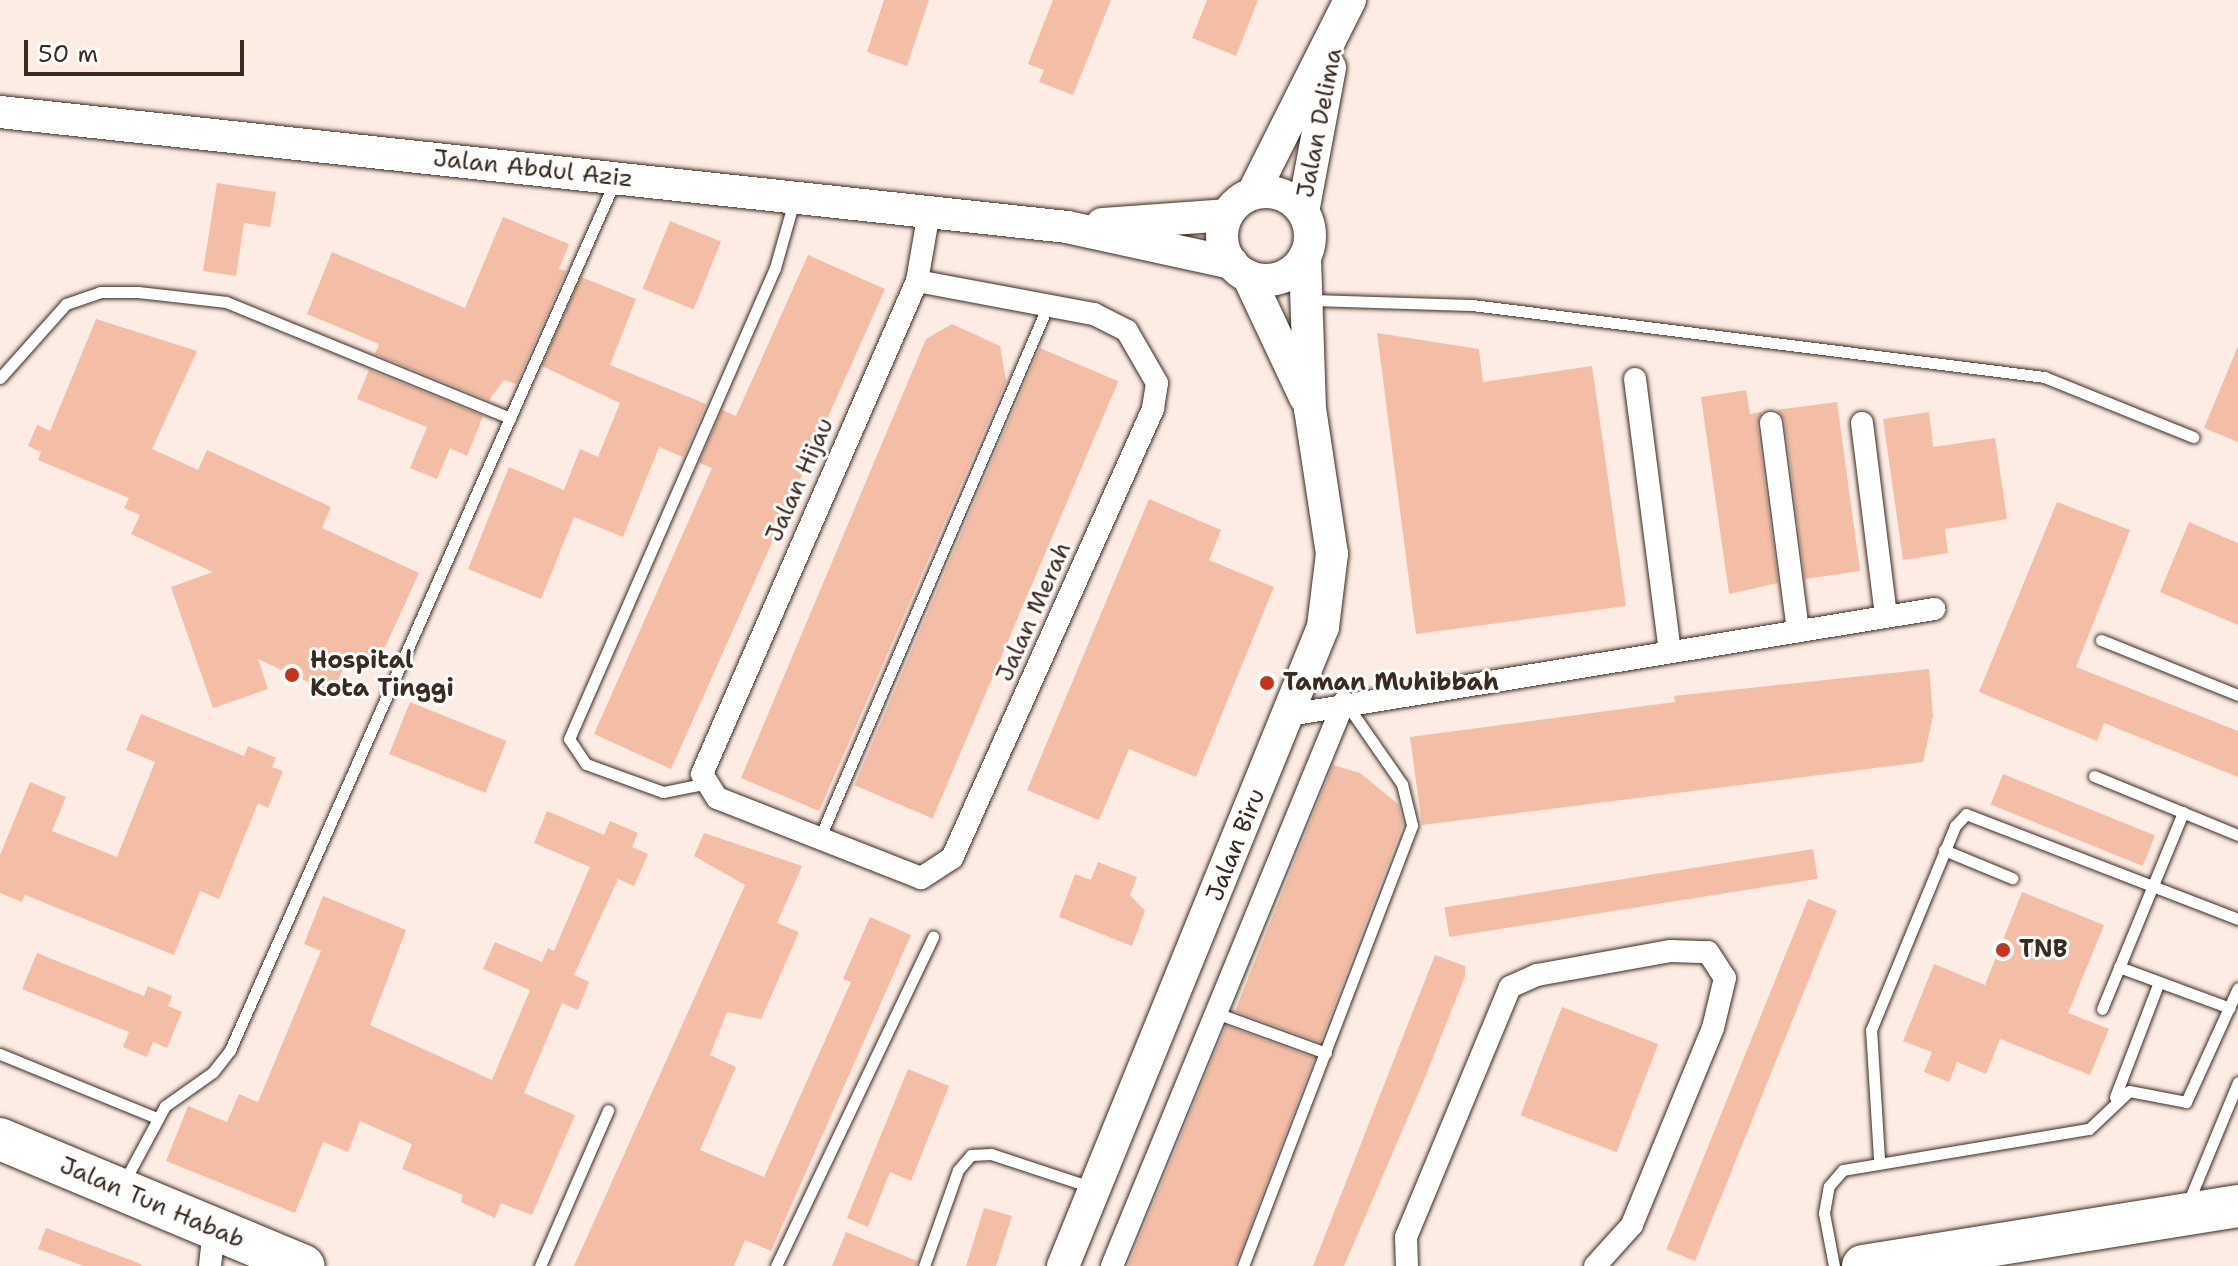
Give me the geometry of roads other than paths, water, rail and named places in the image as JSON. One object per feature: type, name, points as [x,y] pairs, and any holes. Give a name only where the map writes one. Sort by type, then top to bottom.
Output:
[{"type":"highway","name":"Jalan Tun Habab","points":[[0,1139],[121,1189],[212,1247],[304,1266]]},
{"type":"highway","points":[[1863,1266],[2238,1206]]},
{"type":"street","name":"Jalan Delima","points":[[1253,193],[1337,33],[1350,0]]},
{"type":"street","name":"Jalan Delima","points":[[1303,212],[1337,33]]},
{"type":"street","name":"Jalan Abdul Aziz","points":[[0,112],[1067,227]]},
{"type":"street","points":[[1253,193],[1282,194],[1303,212],[1305,256],[1287,275],[1240,270],[1067,227],[1227,215],[1253,193]]},
{"type":"street","name":"Jalan Hijau","points":[[703,774],[917,281],[929,212]]},
{"type":"street","points":[[1227,215],[1222,240],[1240,270]]},
{"type":"street","name":"Jalan Biru","points":[[1063,1266],[1289,715],[1331,594],[1328,494],[1310,409],[1305,256]]},
{"type":"street","name":"Jalan Biru","points":[[1240,270],[1310,409]]},
{"type":"street","points":[[917,281],[1048,305]]},
{"type":"street","name":"Jalan Merah","points":[[818,843],[909,876],[945,869],[1153,409],[1157,383],[1127,331],[1094,314],[1048,305]]},
{"type":"street","points":[[1635,379],[1670,652]]},
{"type":"street","points":[[1771,423],[1798,631]]},
{"type":"street","points":[[1862,423],[1886,616]]},
{"type":"street","points":[[1289,715],[1344,702],[1934,609]]},
{"type":"street","points":[[1112,1266],[1344,702]]},
{"type":"street","points":[[703,774],[717,798],[818,843]]},
{"type":"street","points":[[1407,1266],[1406,1237],[1510,987],[1537,975],[1656,953],[1708,952],[1725,978],[1713,1028],[1637,1214],[1614,1252],[1595,1266]]},
{"type":"lane","points":[[121,1189],[157,1118],[230,1050],[616,178]]},
{"type":"lane","points":[[703,774],[663,792],[586,764],[569,739],[775,268],[794,198]]},
{"type":"lane","points":[[0,378],[66,304],[100,292],[138,292],[226,302],[510,418]]},
{"type":"lane","points":[[1306,300],[1472,305],[2044,377],[2193,437]]},
{"type":"lane","points":[[818,843],[1048,305]]},
{"type":"lane","points":[[2101,640],[2238,695]]},
{"type":"lane","points":[[1243,1266],[1412,825],[1402,784],[1344,702]]},
{"type":"lane","points":[[2094,776],[2238,835]]},
{"type":"lane","points":[[2102,1009],[2183,812]]},
{"type":"lane","points":[[1879,1159],[1871,1030],[1959,819],[1974,813],[2238,919]]},
{"type":"lane","points":[[1944,850],[2012,878]]},
{"type":"lane","points":[[776,1266],[933,937]]},
{"type":"lane","points":[[2119,967],[2230,1008]]},
{"type":"lane","points":[[1834,1266],[1824,1213],[1829,1186],[1843,1170],[1879,1159],[2089,1129],[2102,1122],[2115,1098],[2159,982]]},
{"type":"lane","points":[[2115,1098],[2129,1091],[2178,1105],[2193,1098],[2238,988]]},
{"type":"lane","points":[[1216,1013],[1326,1053]]},
{"type":"lane","points":[[0,1054],[157,1118]]},
{"type":"lane","points":[[2183,1215],[2238,1082]]},
{"type":"lane","points":[[540,1266],[608,1110]]},
{"type":"lane","points":[[924,1266],[958,1170],[971,1155],[991,1154],[1095,1188]]},
{"type":"place","name":"Hospital Kota Tinggi","points":[[292,675]]},
{"type":"place","name":"Taman Muhibbah","points":[[1267,683]]},
{"type":"place","name":"TNB","points":[[2003,950]]}]
